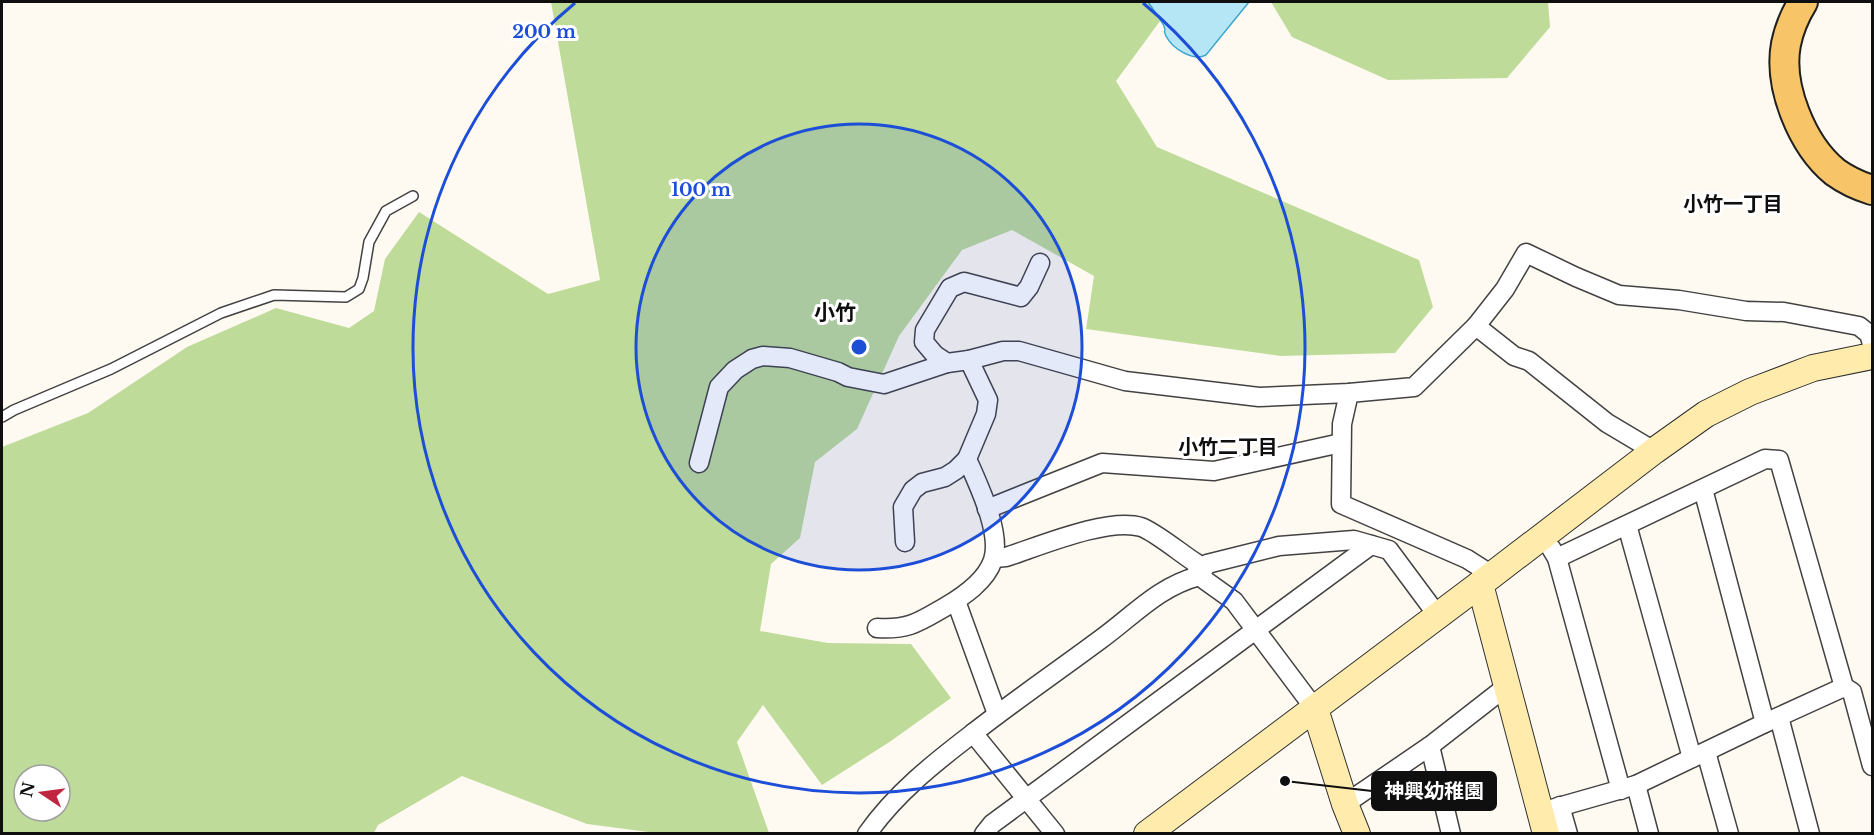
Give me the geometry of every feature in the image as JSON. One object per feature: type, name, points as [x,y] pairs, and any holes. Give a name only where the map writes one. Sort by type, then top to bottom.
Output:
[{"type":"main road","points":[[1803,2],[1790,27],[1785,45],[1784,65],[1795,114],[1804,134],[1825,162],[1850,181],[1872,190]]},
{"type":"street","points":[[699,463],[719,387],[735,370],[752,359],[763,356],[790,358],[848,377],[884,384],[947,363],[1003,351],[1019,351],[1125,381],[1259,397],[1349,393],[1414,387],[1476,326],[1505,289],[1526,253],[1619,295],[1679,300],[1746,311],[1784,312],[1859,326],[1869,334],[1872,344]]},
{"type":"street","points":[[947,363],[935,355],[924,342],[925,330],[950,288],[964,282],[1021,297],[1029,287],[1040,263]]},
{"type":"street","points":[[1476,326],[1514,356],[1529,361],[1607,423],[1654,451]]},
{"type":"street","points":[[1147,834],[1706,414],[1750,392],[1813,369],[1872,356]]},
{"type":"street","points":[[905,542],[903,507],[913,490],[922,483],[945,477],[968,459],[986,414],[988,400],[969,360]]},
{"type":"street","points":[[1349,393],[1342,424],[1341,504],[1467,559],[1486,580],[1507,686],[1549,817],[1568,834]]},
{"type":"street","points":[[987,509],[1102,463],[1214,471],[1341,443]]},
{"type":"street","points":[[877,628],[905,627],[956,601],[973,589],[989,569],[994,558],[995,541],[987,509],[968,459]]},
{"type":"street","points":[[1557,558],[1765,459],[1779,460],[1844,687],[1852,692],[1872,766]]},
{"type":"street","points":[[1703,489],[1772,720],[1810,834]]},
{"type":"street","points":[[994,558],[1006,557],[1101,526],[1124,524],[1143,527],[1196,563],[1199,576],[1234,601],[1315,709],[1357,834]]},
{"type":"street","points":[[1627,525],[1699,755],[1729,834]]},
{"type":"street","points":[[1543,537],[1557,558],[1629,788],[1649,834]]},
{"type":"street","points":[[867,834],[877,820],[924,771],[1163,590],[1180,581],[1199,576],[1207,564],[1279,546],[1354,540],[1389,550],[1438,616]]},
{"type":"street","points":[[984,834],[992,824],[1371,545]]},
{"type":"street","points":[[956,601],[997,714]]},
{"type":"street","points":[[1346,804],[1430,746],[1507,686]]},
{"type":"street","points":[[1549,817],[1629,788],[1844,687]]},
{"type":"street","points":[[973,733],[1055,834]]},
{"type":"street","points":[[1430,746],[1451,834]]},
{"type":"lane","points":[[2,417],[111,369],[220,313],[274,295],[346,297],[359,289],[369,242],[386,211],[412,196]]},
{"type":"green space","points":[[551,2],[1153,2],[1163,17],[1116,81],[1157,147],[1419,260],[1433,307],[1395,353],[1281,356],[1086,329],[1094,276],[1012,230],[962,250],[899,336],[857,429],[815,462],[800,538],[771,564],[760,631],[828,643],[911,644],[951,698],[891,741],[822,785],[763,705],[737,742],[769,833],[664,834],[587,824],[462,776],[378,825],[374,833],[2,834],[2,447],[88,413],[187,347],[276,308],[349,328],[374,311],[385,259],[419,212],[548,294],[600,280]]},
{"type":"green space","points":[[1271,2],[1548,2],[1550,27],[1507,78],[1388,80],[1292,37]]},
{"type":"water","points":[[1148,2],[1249,2],[1206,55],[1195,57],[1183,53],[1169,41],[1163,24]]},
{"type":"place","name":"神興幼稚園","points":[[1285,781]]},
{"type":"district","name":"小竹一丁目","points":[[1733,204]]},
{"type":"district","name":"小竹","points":[[835,313]]},
{"type":"district","name":"小竹二丁目","points":[[1228,447]]}]
